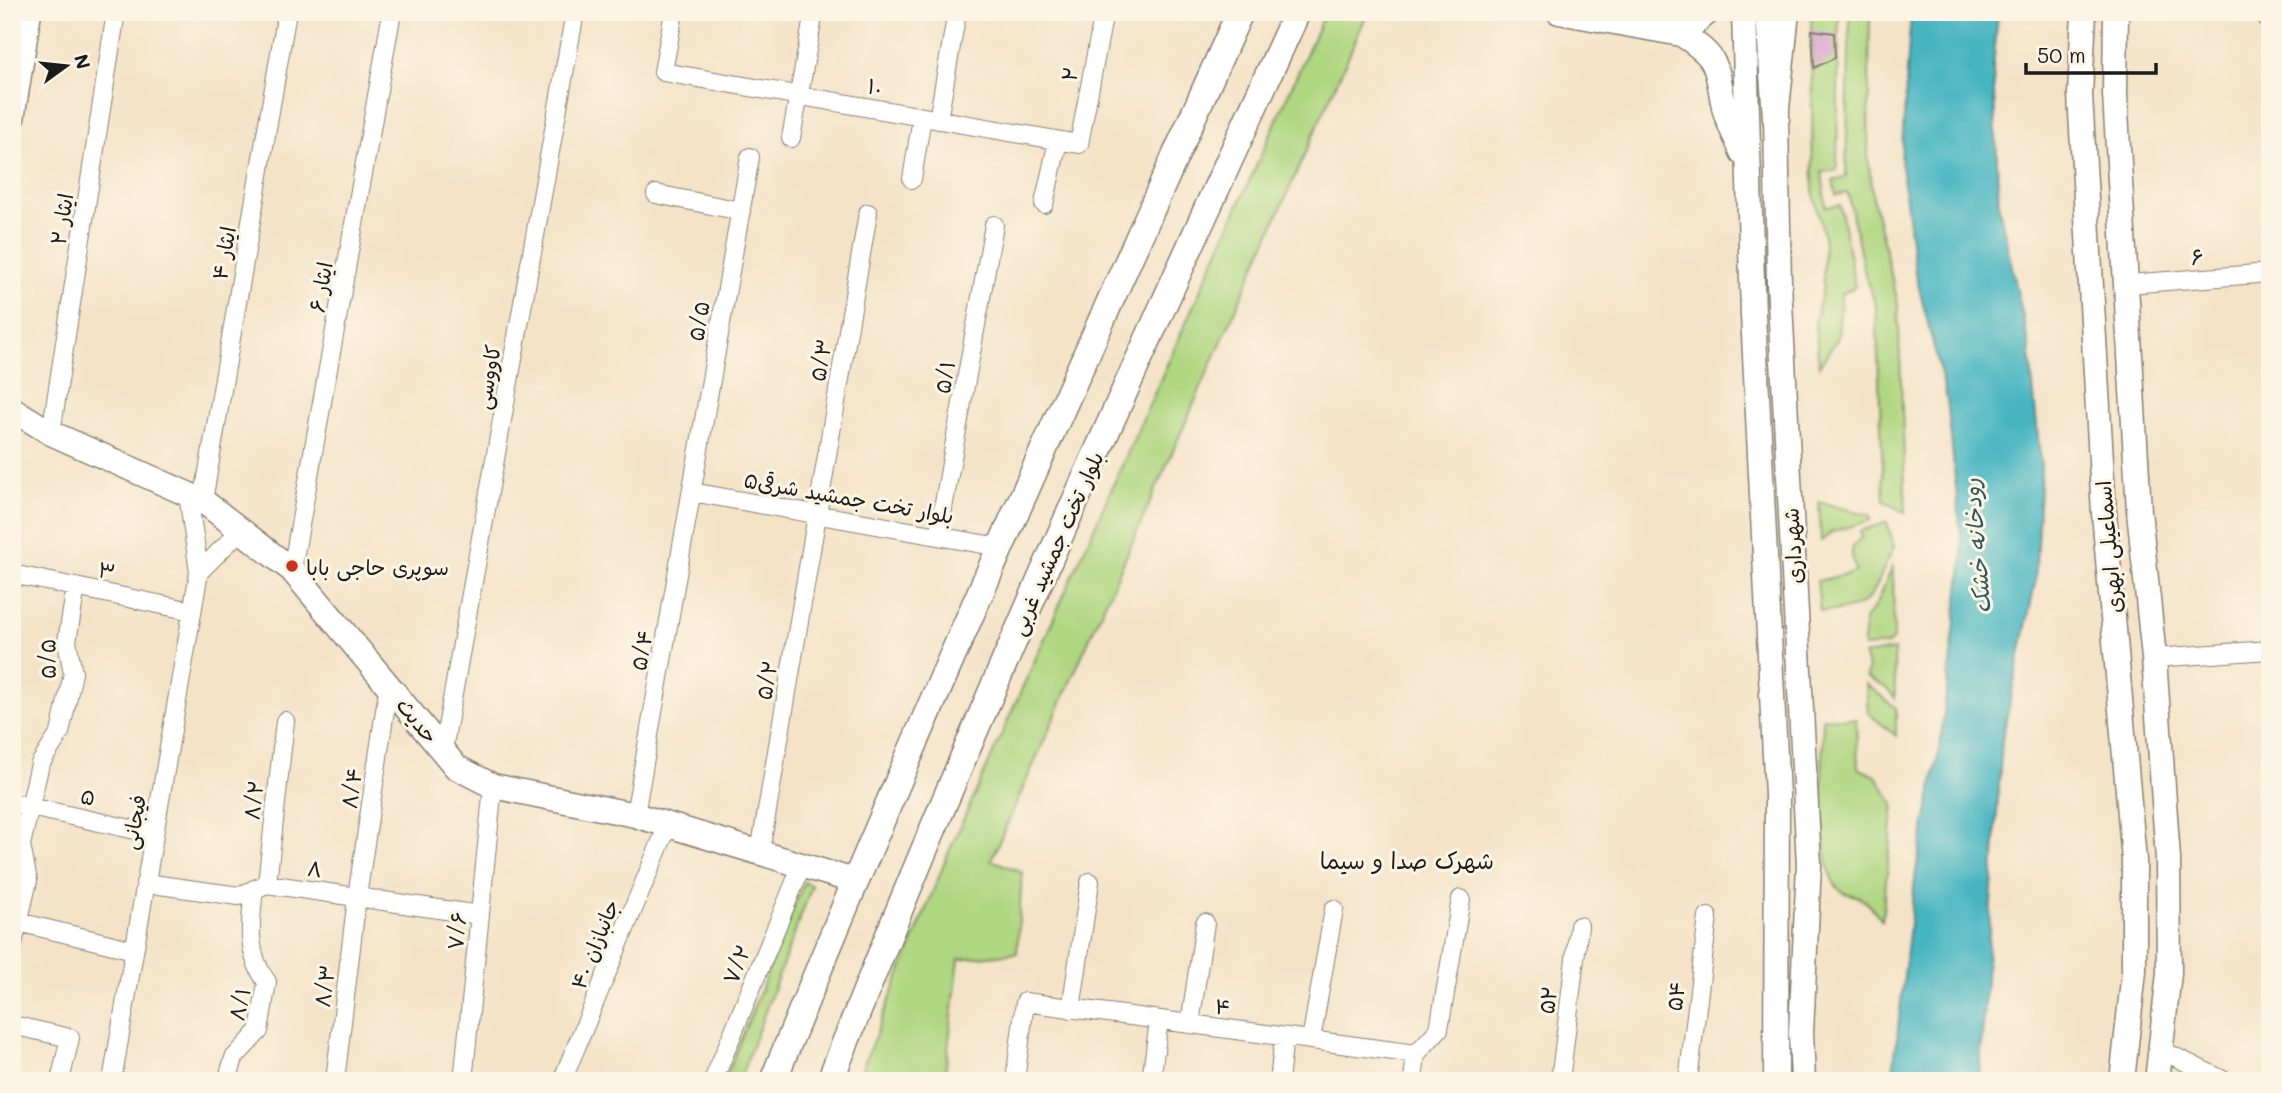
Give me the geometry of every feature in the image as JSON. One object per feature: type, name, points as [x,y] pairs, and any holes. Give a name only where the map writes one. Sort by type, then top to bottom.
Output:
[{"type":"main road","points":[[773,1081],[854,881],[999,547],[1240,12]]},
{"type":"main road","name":"بلوار تخت جمشید غربی","points":[[830,1081],[907,887],[1048,558],[1297,12]]},
{"type":"main road","points":[[1769,12],[1776,118]]},
{"type":"street","points":[[12,119],[30,12]]},
{"type":"street","name":"ایثار ۲","points":[[51,433],[116,12]]},
{"type":"street","name":"ایثار ۴","points":[[198,572],[196,498],[287,12]]},
{"type":"street","name":"ایثار ۶","points":[[292,570],[393,12]]},
{"type":"street","name":"کاووسی","points":[[443,750],[575,12]]},
{"type":"street","name":"۱۰","points":[[674,12],[663,72],[1079,144]]},
{"type":"street","points":[[791,138],[814,12]]},
{"type":"street","points":[[912,179],[957,12]]},
{"type":"street","name":"۲","points":[[1079,144],[1104,12]]},
{"type":"street","points":[[1559,12],[1620,18],[1681,34],[1701,46],[1718,66],[1726,113],[1749,168]]},
{"type":"street","points":[[1681,34],[1708,12]]},
{"type":"street","name":"شهرداری","points":[[1744,12],[1777,795],[1776,1081]]},
{"type":"street","name":"شهرداری","points":[[1787,12],[1776,118],[1779,283],[1809,864],[1801,1032],[1803,1081]]},
{"type":"street","name":"اسماعیلی ابهری","points":[[2084,12],[2080,95],[2101,471],[2134,861],[2134,971],[2122,1081]]},
{"type":"street","name":"اسماعیلی ابهری","points":[[2116,12],[2115,94],[2138,511],[2154,658],[2168,859],[2169,973],[2157,1081]]},
{"type":"street","points":[[1044,204],[1058,141]]},
{"type":"street","name":"۵/۵","points":[[692,492],[750,158]]},
{"type":"street","points":[[656,194],[741,211]]},
{"type":"street","name":"۵/۳","points":[[817,514],[868,213]]},
{"type":"street","name":"۵/۱","points":[[938,536],[994,225]]},
{"type":"street","name":"۶","points":[[2127,284],[2270,272]]},
{"type":"street","name":"حدیث","points":[[12,409],[51,433],[196,498],[292,570],[456,767],[493,786],[635,815],[854,881]]},
{"type":"street","name":"بلوار تخت جمشید شرقی۵","points":[[692,492],[999,547]]},
{"type":"street","name":"۵/۴","points":[[635,815],[692,492]]},
{"type":"street","name":"۵/۲","points":[[760,852],[817,514]]},
{"type":"street","points":[[198,572],[241,530]]},
{"type":"street","name":"فیجانی","points":[[112,1081],[198,572]]},
{"type":"street","name":"۳","points":[[12,574],[192,611]]},
{"type":"street","name":"۵/۵","points":[[30,807],[40,764],[60,733],[63,721],[73,673],[67,640],[76,587]]},
{"type":"street","points":[[2154,658],[2270,650]]},
{"type":"street","name":"۸/۴","points":[[357,897],[389,684]]},
{"type":"street","name":"۸/۲","points":[[260,887],[285,721]]},
{"type":"street","name":"۷/۶","points":[[463,1081],[493,786]]},
{"type":"street","name":"۵","points":[[12,803],[154,834]]},
{"type":"street","points":[[12,948],[28,881],[22,845],[30,807]]},
{"type":"street","name":"۴۰ جانبازان","points":[[562,1081],[668,825]]},
{"type":"street","name":"۷/۲","points":[[713,1081],[802,865]]},
{"type":"street","points":[[1071,1009],[1090,882]]},
{"type":"street","name":"۸","points":[[145,883],[239,896],[260,887],[357,897],[480,915]]},
{"type":"street","name":"۸/۱","points":[[227,1081],[234,1058],[259,1031],[267,982],[255,966],[250,930],[260,887]]},
{"type":"street","name":"۸/۳","points":[[335,1081],[357,897]]},
{"type":"street","points":[[1413,1081],[1416,1054],[1438,1030],[1461,900]]},
{"type":"street","points":[[1311,1040],[1334,909]]},
{"type":"street","name":"۵۴","points":[[1688,1081],[1708,916]]},
{"type":"street","points":[[18,922],[134,950]]},
{"type":"street","points":[[1190,1024],[1205,923]]},
{"type":"street","name":"۵۲","points":[[1560,1081],[1579,926]]},
{"type":"street","name":"۴","points":[[1016,1081],[1025,1002],[1416,1054]]},
{"type":"street","points":[[1151,1081],[1159,1020]]},
{"type":"street","points":[[12,1025],[70,1038],[60,1081]]},
{"type":"street","points":[[1279,1081],[1284,1037]]},
{"type":"street","points":[[2161,1050],[2218,1080]]},
{"type":"green space","points":[[1325,12],[1368,12],[991,860],[1022,872],[1017,953],[959,959],[944,1081],[857,1081],[948,854]]},
{"type":"green space","points":[[1811,12],[1839,12],[1837,170],[1822,172],[1826,207],[1840,205],[1855,287],[1841,294],[1838,338],[1819,366],[1815,324],[1823,287],[1824,236],[1813,191]]},
{"type":"green space","points":[[1850,12],[1870,12],[1868,156],[1873,199],[1898,304],[1906,513],[1884,501],[1876,306],[1865,275],[1848,193],[1836,195],[1833,181],[1846,176]]},
{"type":"green space","points":[[1819,502],[1870,515],[1871,520],[1832,532],[1821,541]]},
{"type":"green space","points":[[1887,522],[1894,547],[1870,596],[1853,608],[1820,611],[1817,581],[1856,572],[1852,549],[1861,538],[1860,531]]},
{"type":"green space","points":[[1893,565],[1894,638],[1887,645],[1864,647],[1864,620],[1877,604]]},
{"type":"green space","points":[[1894,650],[1895,698],[1885,687],[1866,677],[1868,667],[1864,655]]},
{"type":"green space","points":[[1866,684],[1896,708],[1896,736],[1868,713]]},
{"type":"green space","points":[[1823,718],[1856,719],[1858,768],[1876,776],[1894,804],[1882,921],[1863,899],[1838,889],[1830,873],[1822,806]]},
{"type":"green space","points":[[804,882],[812,886],[739,1081],[724,1081]]},
{"type":"water","name":"رودخانه خشک","points":[[1911,12],[1998,12],[1993,69],[1999,208],[2029,344],[2041,468],[2035,584],[2002,739],[1979,1081],[1892,1081],[1916,871],[1940,745],[1963,557],[1947,399],[1915,272],[1901,161]]},
{"type":"building","points":[[1812,30],[1834,33],[1835,58],[1814,68]]},
{"type":"place","name":"سوپری حاجی بابا","points":[[292,566]]},
{"type":"district","name":"شهرک صدا و سیما","points":[[1407,860]]}]
